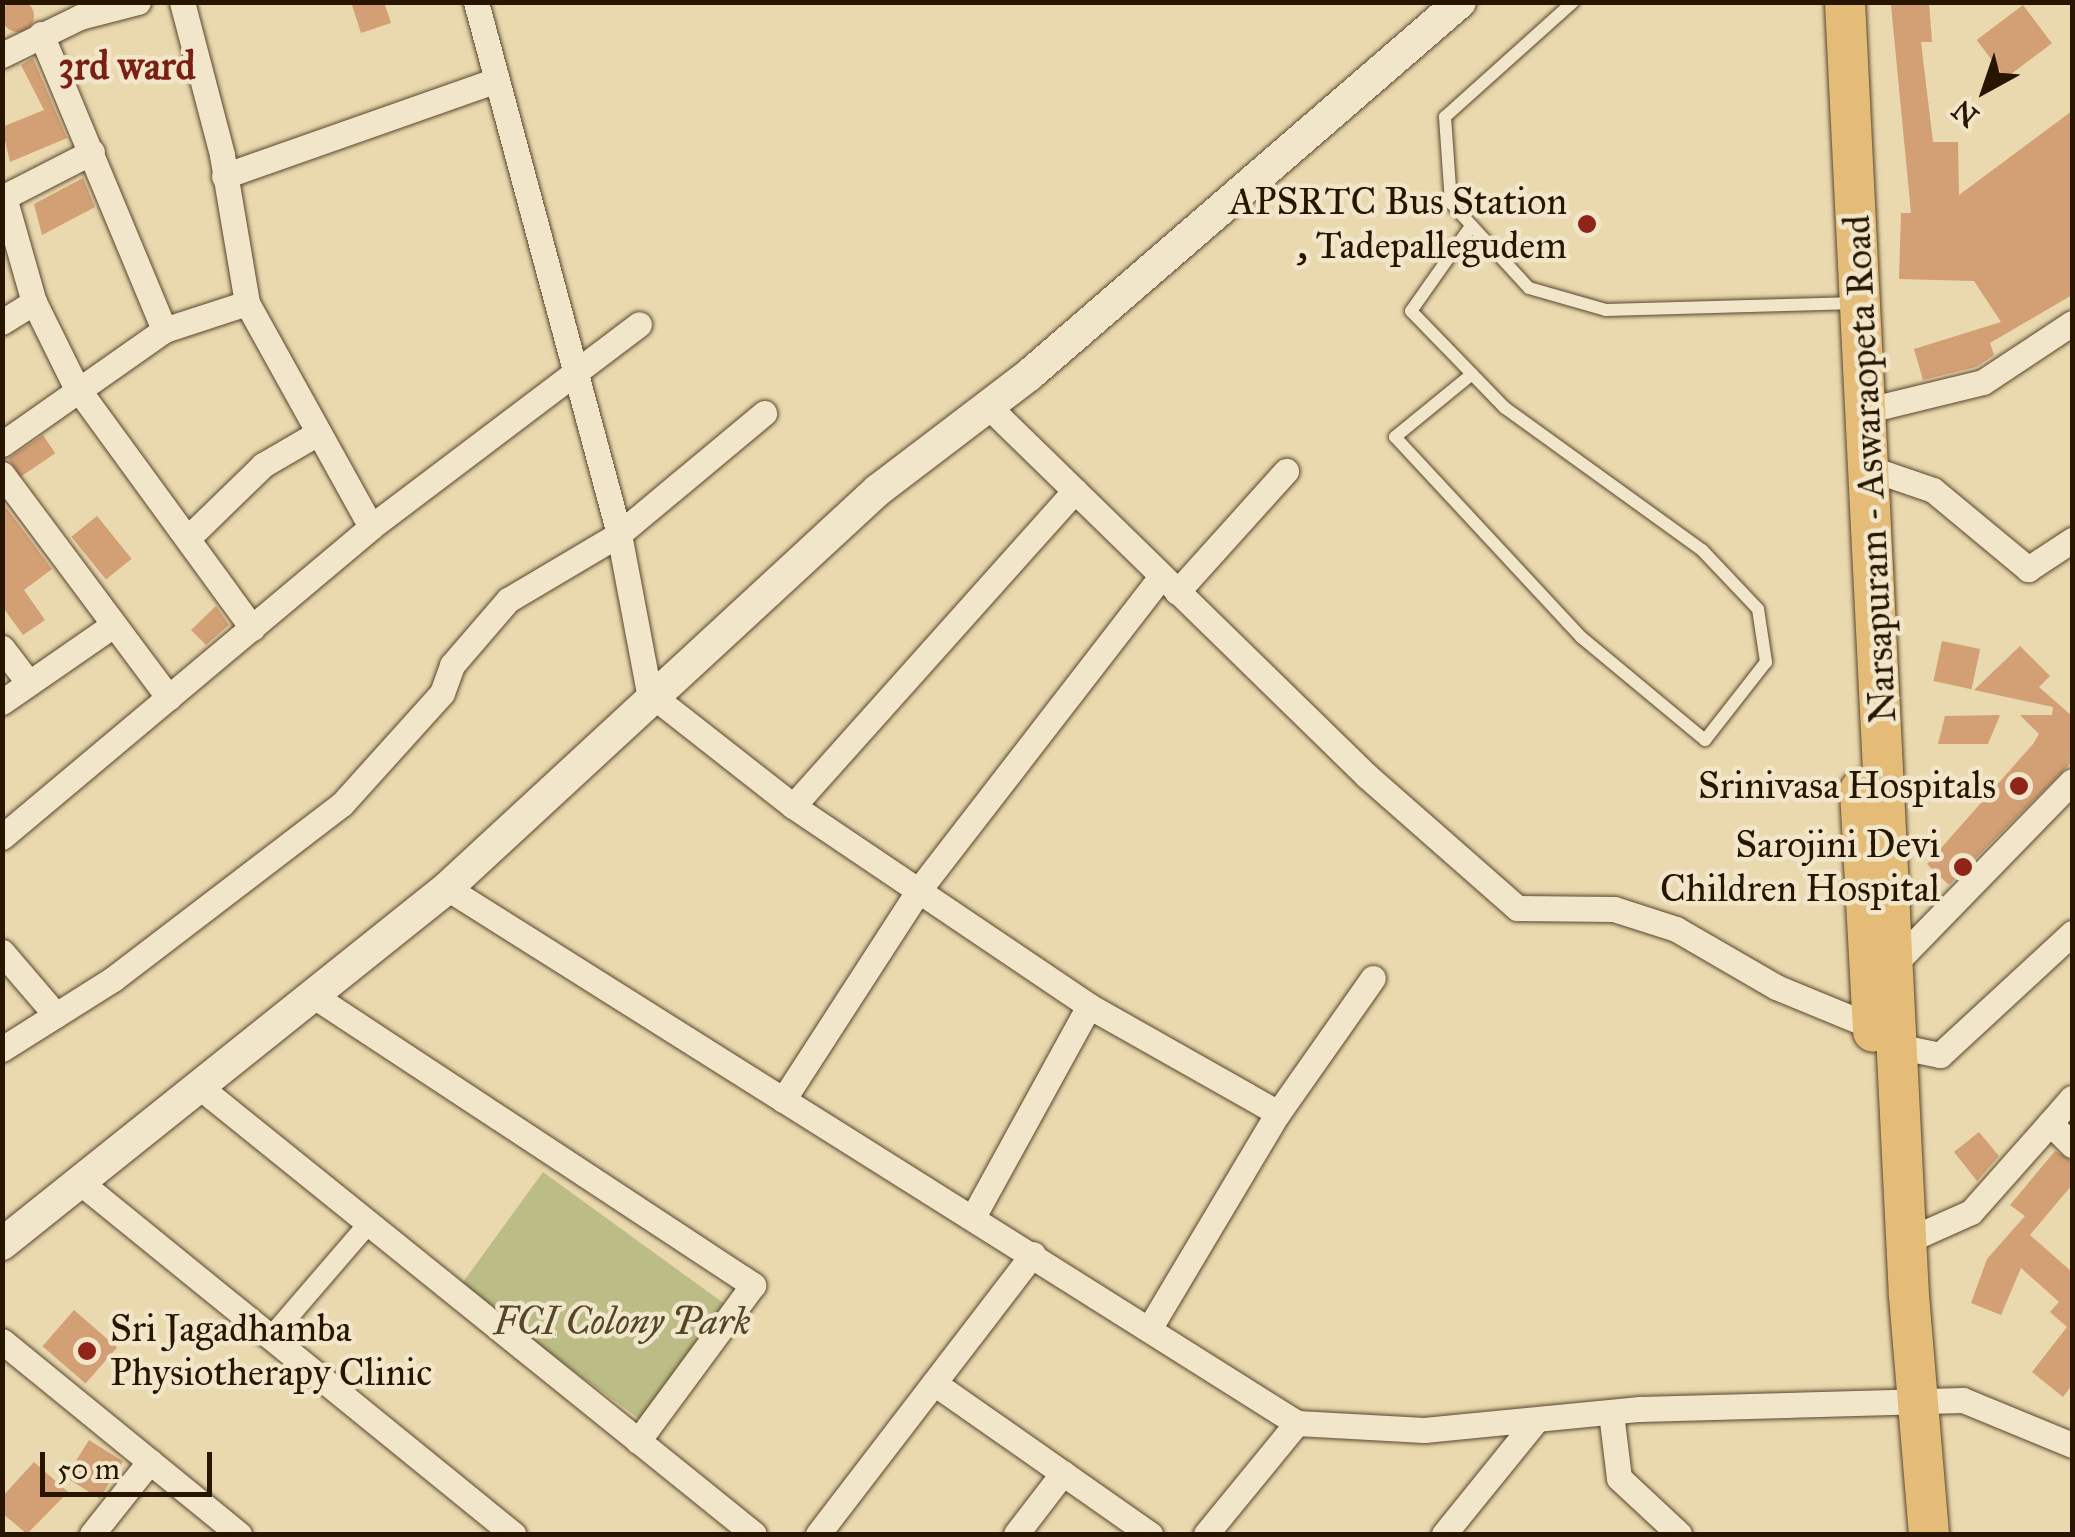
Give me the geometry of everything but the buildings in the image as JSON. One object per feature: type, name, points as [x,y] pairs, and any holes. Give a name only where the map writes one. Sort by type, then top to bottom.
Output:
[{"type":"main road","name":"Narsapuram - Aswaraopeta Road","points":[[1823,2],[1848,303],[1884,1036],[1912,1407],[1929,1534]]},
{"type":"main road","name":"Narsapuram - Aswaraopeta Road","points":[[1845,2],[1848,303],[1864,411],[1899,958],[1884,1036],[1906,1241],[1912,1407],[1906,1534]]},
{"type":"street","points":[[2,55],[42,34],[138,2]]},
{"type":"street","points":[[182,2],[224,176],[246,303],[371,527]]},
{"type":"street","points":[[476,2],[619,534],[649,693],[793,806],[918,892],[1089,1006],[1278,1113]]},
{"type":"street","points":[[2,1244],[446,888],[649,693],[878,490],[988,406],[1460,2]]},
{"type":"street","points":[[42,34],[164,330]]},
{"type":"street","points":[[224,176],[494,80]]},
{"type":"street","points":[[92,152],[3,198],[34,302],[76,385],[252,628]]},
{"type":"street","points":[[2,322],[34,302]]},
{"type":"street","points":[[2,444],[76,385],[164,330],[246,303]]},
{"type":"street","points":[[1864,411],[1983,382],[2072,322]]},
{"type":"street","points":[[2,837],[371,527],[578,374],[639,324]]},
{"type":"street","points":[[988,406],[1169,584],[1518,908],[1614,909],[1676,928],[1776,987],[1884,1036],[1940,1056],[2072,933]]},
{"type":"street","points":[[2,1049],[56,1016],[342,804],[442,693],[461,654],[508,600],[619,534],[764,413]]},
{"type":"street","points":[[188,538],[262,466],[318,432]]},
{"type":"street","points":[[1866,467],[1933,490],[2028,569],[2072,540]]},
{"type":"street","points":[[783,1100],[918,892],[1169,584],[1286,471]]},
{"type":"street","points":[[2,474],[169,698]]},
{"type":"street","points":[[793,806],[1075,492]]},
{"type":"street","points":[[2,702],[113,625]]},
{"type":"street","points":[[2,648],[28,683]]},
{"type":"street","points":[[1899,958],[2072,781]]},
{"type":"street","points":[[446,888],[1298,1423],[1533,1424],[1611,1414],[1912,1407],[1964,1400],[2072,1445]]},
{"type":"street","points":[[2,952],[56,1016]]},
{"type":"street","points":[[1148,1330],[1278,1113],[1373,978]]},
{"type":"street","points":[[314,996],[753,1284],[638,1441]]},
{"type":"street","points":[[973,1217],[1089,1006]]},
{"type":"street","points":[[201,1088],[754,1534]]},
{"type":"street","points":[[1906,1241],[1971,1212],[2072,1098]]},
{"type":"street","points":[[2050,1123],[2072,1145]]},
{"type":"street","points":[[81,1183],[513,1534]]},
{"type":"street","points":[[271,1338],[368,1223]]},
{"type":"street","points":[[818,1534],[1033,1254]]},
{"type":"street","points":[[2,1341],[239,1534]]},
{"type":"street","points":[[934,1384],[1150,1534]]},
{"type":"street","points":[[1611,1414],[1618,1478],[1679,1534]]},
{"type":"street","points":[[1206,1534],[1298,1423]]},
{"type":"street","points":[[1444,1534],[1533,1424]]},
{"type":"street","points":[[92,1534],[150,1461]]},
{"type":"street","points":[[1016,1534],[1063,1474]]},
{"type":"lane","points":[[1572,2],[1444,117],[1451,203],[1471,226],[1529,288],[1606,310],[1848,303]]},
{"type":"lane","points":[[1471,226],[1411,312],[1472,374],[1505,408],[1702,550],[1758,609],[1766,662],[1705,740],[1581,637],[1396,436],[1472,374]]},
{"type":"green space","name":"FCI Colony Park","points":[[543,1172],[728,1307],[644,1422],[459,1288]]},
{"type":"place","name":"APSRTC Bus Station , Tadepallegudem","points":[[1587,224]]},
{"type":"place","name":"Srinivasa Hospitals","points":[[2019,786]]},
{"type":"place","name":"Sarojini Devi Children Hospital","points":[[1963,867]]},
{"type":"place","name":"Sri Jagadhamba Physiotherapy Clinic","points":[[87,1351]]},
{"type":"district","name":"3rd ward","points":[[127,66]]}]
